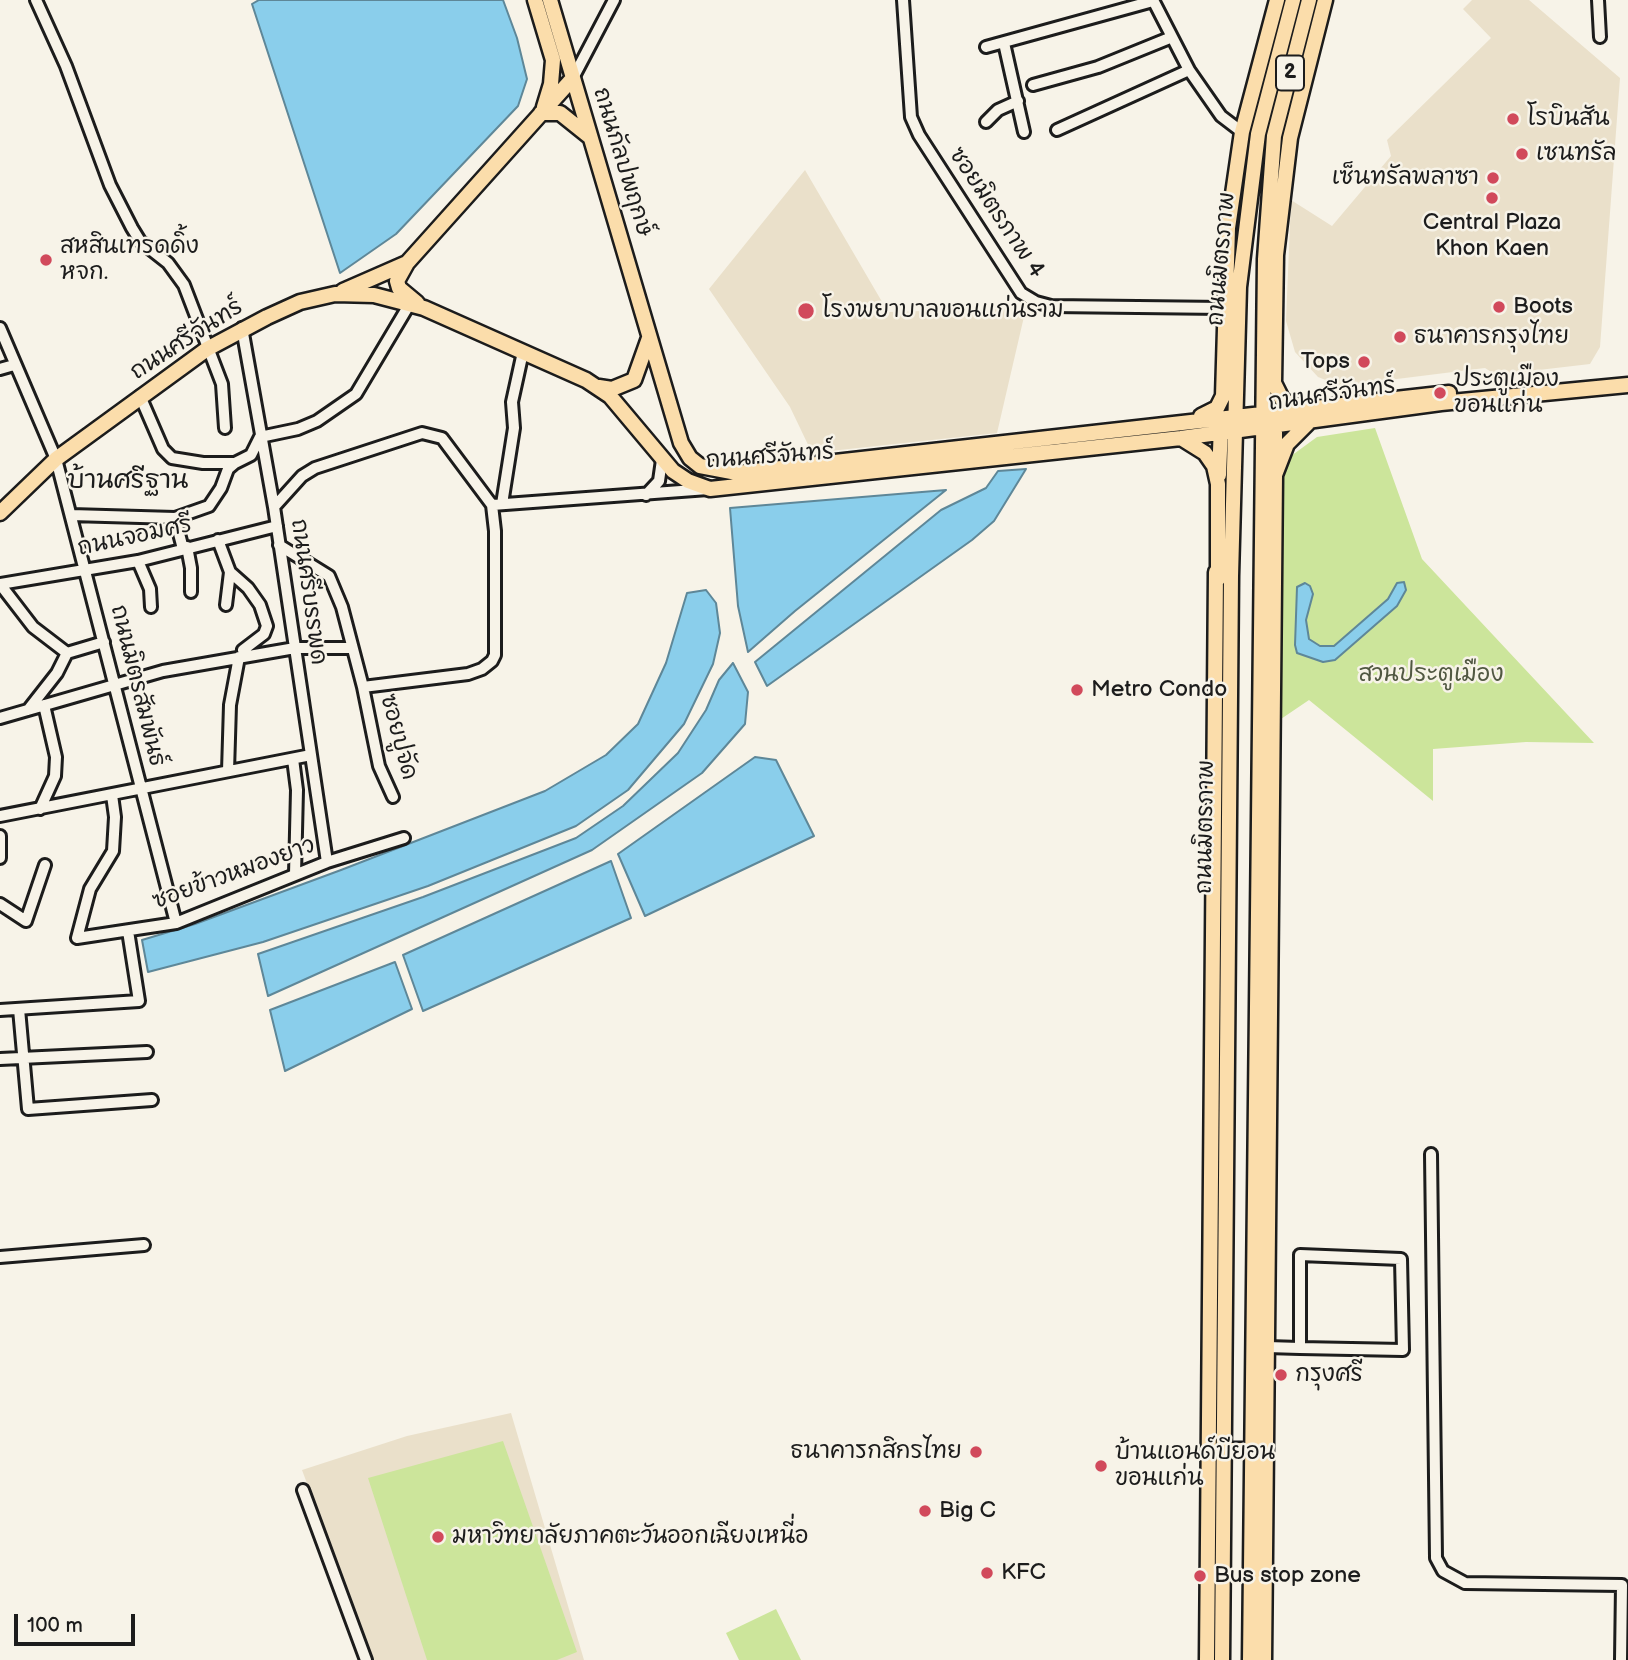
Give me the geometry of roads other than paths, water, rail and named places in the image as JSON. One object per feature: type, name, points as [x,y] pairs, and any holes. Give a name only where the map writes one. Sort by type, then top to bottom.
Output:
[{"type":"main road","points":[[535,0],[553,60],[549,95],[541,113]]},
{"type":"main road","name":"ถนนกัลปพฤกษ์","points":[[550,0],[681,443],[690,458],[713,470]]},
{"type":"main road","name":"ถนนมิตรภาพ","points":[[1222,1660],[1232,627],[1227,424],[1223,397],[1224,308],[1228,228],[1242,132],[1277,0]]},
{"type":"main road","name":"ถนนมิตรภาพ","points":[[1207,1656],[1219,484],[1257,144],[1293,0]]},
{"type":"main road","name":"ถนนมิตรภาพ","points":[[1250,1660],[1260,624],[1269,420],[1266,232],[1272,147],[1309,0]]},
{"type":"main road","name":"2","points":[[1276,288],[1281,202],[1288,150],[1325,0]]},
{"type":"main road","points":[[417,306],[399,288],[397,281],[408,263],[573,78]]},
{"type":"main road","points":[[541,113],[560,113],[591,138]]},
{"type":"main road","points":[[1228,228],[1239,287]]},
{"type":"main road","points":[[1264,1660],[1275,474],[1269,420],[1275,383],[1276,288],[1266,232]]},
{"type":"main road","points":[[335,294],[408,263]]},
{"type":"main road","name":"ถนนศรีจันทร์","points":[[0,513],[56,459],[207,349],[242,328],[300,302],[335,294],[373,295],[417,306],[599,387],[662,460],[688,481],[710,489],[1181,438],[1227,424]]},
{"type":"main road","points":[[599,387],[612,389],[634,380],[650,337]]},
{"type":"main road","name":"ถนนศรีจันทร์","points":[[713,470],[737,473],[843,462],[1182,421],[1227,424],[1269,420],[1628,376]]},
{"type":"main road","points":[[1275,383],[1283,401],[1310,414],[1287,444],[1275,474]]},
{"type":"main road","name":"ถนนศรีจันทร์","points":[[1310,414],[1628,385]]},
{"type":"main road","points":[[1182,421],[1208,414],[1217,408],[1223,397]]},
{"type":"main road","points":[[1181,438],[1205,453],[1214,466],[1219,484]]},
{"type":"main road","points":[[1216,572],[1232,627]]},
{"type":"main road","points":[[1260,624],[1273,580]]},
{"type":"main road","points":[[1214,809],[1229,788]]},
{"type":"main road","points":[[1213,898],[1228,920]]},
{"type":"main road","points":[[1257,902],[1271,923]]},
{"type":"main road","points":[[1256,1028],[1270,1009]]},
{"type":"main road","points":[[1211,1162],[1226,1139]]},
{"type":"main road","points":[[1210,1248],[1225,1271]]},
{"type":"main road","points":[[1224,1450],[1252,1450]]},
{"type":"main road","points":[[1251,1565],[1265,1587]]},
{"type":"main road","points":[[1207,1656],[1223,1634]]},
{"type":"street","points":[[36,0],[66,66],[110,185],[141,241],[168,263],[184,285],[222,384],[225,428]]},
{"type":"street","points":[[573,78],[614,0]]},
{"type":"street","name":"ซอยมิตรภาพ 4","points":[[903,0],[911,117],[919,135],[1021,293],[1036,302],[1051,306],[1224,308]]},
{"type":"street","points":[[986,47],[1153,0],[1189,70],[1221,116],[1242,132]]},
{"type":"street","points":[[1598,0],[1600,37]]},
{"type":"street","points":[[1033,85],[1098,67],[1172,37]]},
{"type":"street","points":[[1004,43],[1024,132]]},
{"type":"street","points":[[564,48],[573,55],[580,56],[588,51]]},
{"type":"street","points":[[1057,130],[1189,70]]},
{"type":"street","points":[[986,122],[998,110],[1018,101]]},
{"type":"street","points":[[71,515],[176,518],[209,506],[221,488],[228,469],[251,455],[260,438],[298,429],[317,421],[356,394],[417,306]]},
{"type":"street","name":"ถนนมิตรสัมพันธ์","points":[[0,328],[56,459],[176,923]]},
{"type":"street","name":"ถนนศรีบรรพด","points":[[242,328],[252,369],[260,438],[274,507],[327,862]]},
{"type":"street","points":[[363,687],[468,674],[482,670],[495,655],[497,504],[514,428],[512,402],[523,352]]},
{"type":"street","points":[[0,369],[14,365]]},
{"type":"street","points":[[140,396],[163,449],[172,458],[184,462],[235,463]]},
{"type":"street","points":[[274,507],[308,471],[429,433],[447,443],[497,504]]},
{"type":"street","points":[[646,495],[660,481],[662,460]]},
{"type":"street","points":[[497,504],[710,489]]},
{"type":"street","points":[[176,518],[191,568],[191,592]]},
{"type":"street","name":"ถนนจอมศรี","points":[[0,584],[138,561],[277,526]]},
{"type":"street","points":[[218,540],[230,572],[226,605]]},
{"type":"street","name":"ซอยปูจัด","points":[[279,545],[329,576],[342,607],[363,687],[379,766],[393,797]]},
{"type":"street","points":[[138,561],[150,589],[151,607]]},
{"type":"street","points":[[228,771],[230,705],[243,650],[264,634],[267,626],[260,605],[248,588],[230,572]]},
{"type":"street","points":[[0,584],[33,627],[67,653]]},
{"type":"street","points":[[28,710],[57,673],[67,653],[104,642]]},
{"type":"street","points":[[0,718],[163,671],[295,648],[351,648]]},
{"type":"street","points":[[40,809],[55,776],[56,757],[44,705]]},
{"type":"street","points":[[0,816],[310,755]]},
{"type":"street","points":[[293,759],[297,790],[295,874]]},
{"type":"street","name":"ซอยข้าวหมองยาว","points":[[112,795],[115,817],[113,851],[90,889],[77,938],[176,923],[327,862],[404,838]]},
{"type":"street","points":[[0,836],[0,859]]},
{"type":"street","points":[[0,904],[26,921],[45,865]]},
{"type":"street","points":[[0,1010],[139,1001],[128,931]]},
{"type":"street","points":[[19,1009],[28,1109],[152,1100]]},
{"type":"street","points":[[0,1059],[146,1052]]},
{"type":"street","points":[[1431,1154],[1436,1558],[1443,1571],[1465,1583],[1622,1585],[1621,1660]]},
{"type":"street","points":[[0,1257],[144,1245]]},
{"type":"street","points":[[1267,1347],[1300,1348],[1403,1350],[1401,1259],[1300,1255],[1300,1348]]},
{"type":"street","points":[[303,1490],[366,1660]]},
{"type":"water","points":[[259,0],[503,0],[517,38],[527,79],[518,106],[396,234],[340,273],[252,4]]},
{"type":"water","points":[[1026,469],[994,521],[972,540],[767,686],[755,662],[941,510],[986,488],[998,471]]},
{"type":"water","points":[[946,490],[748,652],[738,606],[730,508]]},
{"type":"water","points":[[1404,582],[1406,590],[1397,606],[1335,660],[1323,662],[1297,653],[1297,587],[1305,583],[1310,586],[1313,594],[1306,620],[1309,639],[1320,646],[1334,646],[1388,599],[1397,583]]},
{"type":"water","points":[[706,590],[716,603],[720,633],[713,664],[684,724],[628,790],[576,826],[428,886],[263,942],[148,972],[142,940],[195,924],[545,791],[606,755],[638,724],[666,663],[687,593]]},
{"type":"water","points":[[733,663],[748,692],[745,724],[702,773],[592,850],[268,996],[258,954],[423,897],[576,838],[623,806],[678,753],[706,710],[719,680]]},
{"type":"water","points":[[755,757],[776,760],[814,836],[645,916],[618,854]]},
{"type":"water","points":[[611,861],[631,918],[423,1011],[403,955]]},
{"type":"water","points":[[395,962],[412,1009],[285,1071],[270,1010]]},
{"type":"place","name":"โรบินสัน","points":[[1513,119]]},
{"type":"place","name":"เซนทรัล","points":[[1522,154]]},
{"type":"place","name":"เซ็นทรัลพลาซา","points":[[1493,178]]},
{"type":"place","name":"Central Plaza Khon Kaen","points":[[1492,198]]},
{"type":"place","name":"สหสินเทรดดิ้ง หจก.","points":[[46,260]]},
{"type":"place","name":"Boots","points":[[1499,307]]},
{"type":"place","name":"โรงพยาบาลขอนแก่นราม","points":[[806,311]]},
{"type":"place","name":"ธนาคารกรุงไทย","points":[[1400,337]]},
{"type":"place","name":"Tops","points":[[1364,362]]},
{"type":"place","name":"ประตูเมือง ขอนแก่น","points":[[1440,393]]},
{"type":"place","name":"Metro Condo","points":[[1077,690]]},
{"type":"place","name":"กรุงศรี","points":[[1281,1375]]},
{"type":"place","name":"ธนาคารกสิกรไทย","points":[[976,1452]]},
{"type":"place","name":"บ้านแอนด์บียอน ขอนแก่น","points":[[1101,1466]]},
{"type":"place","name":"Big C","points":[[925,1511]]},
{"type":"place","name":"มหาวิทยาลัยภาคตะวันออกเฉียงเหนี่อ","points":[[438,1537]]},
{"type":"place","name":"KFC","points":[[987,1573]]},
{"type":"place","name":"Bus stop zone","points":[[1200,1576]]},
{"type":"district","name":"บ้านศรีฐาน","points":[[128,481]]},
{"type":"park label","name":"สวนประตูเมือง","points":[[1431,675]]}]
